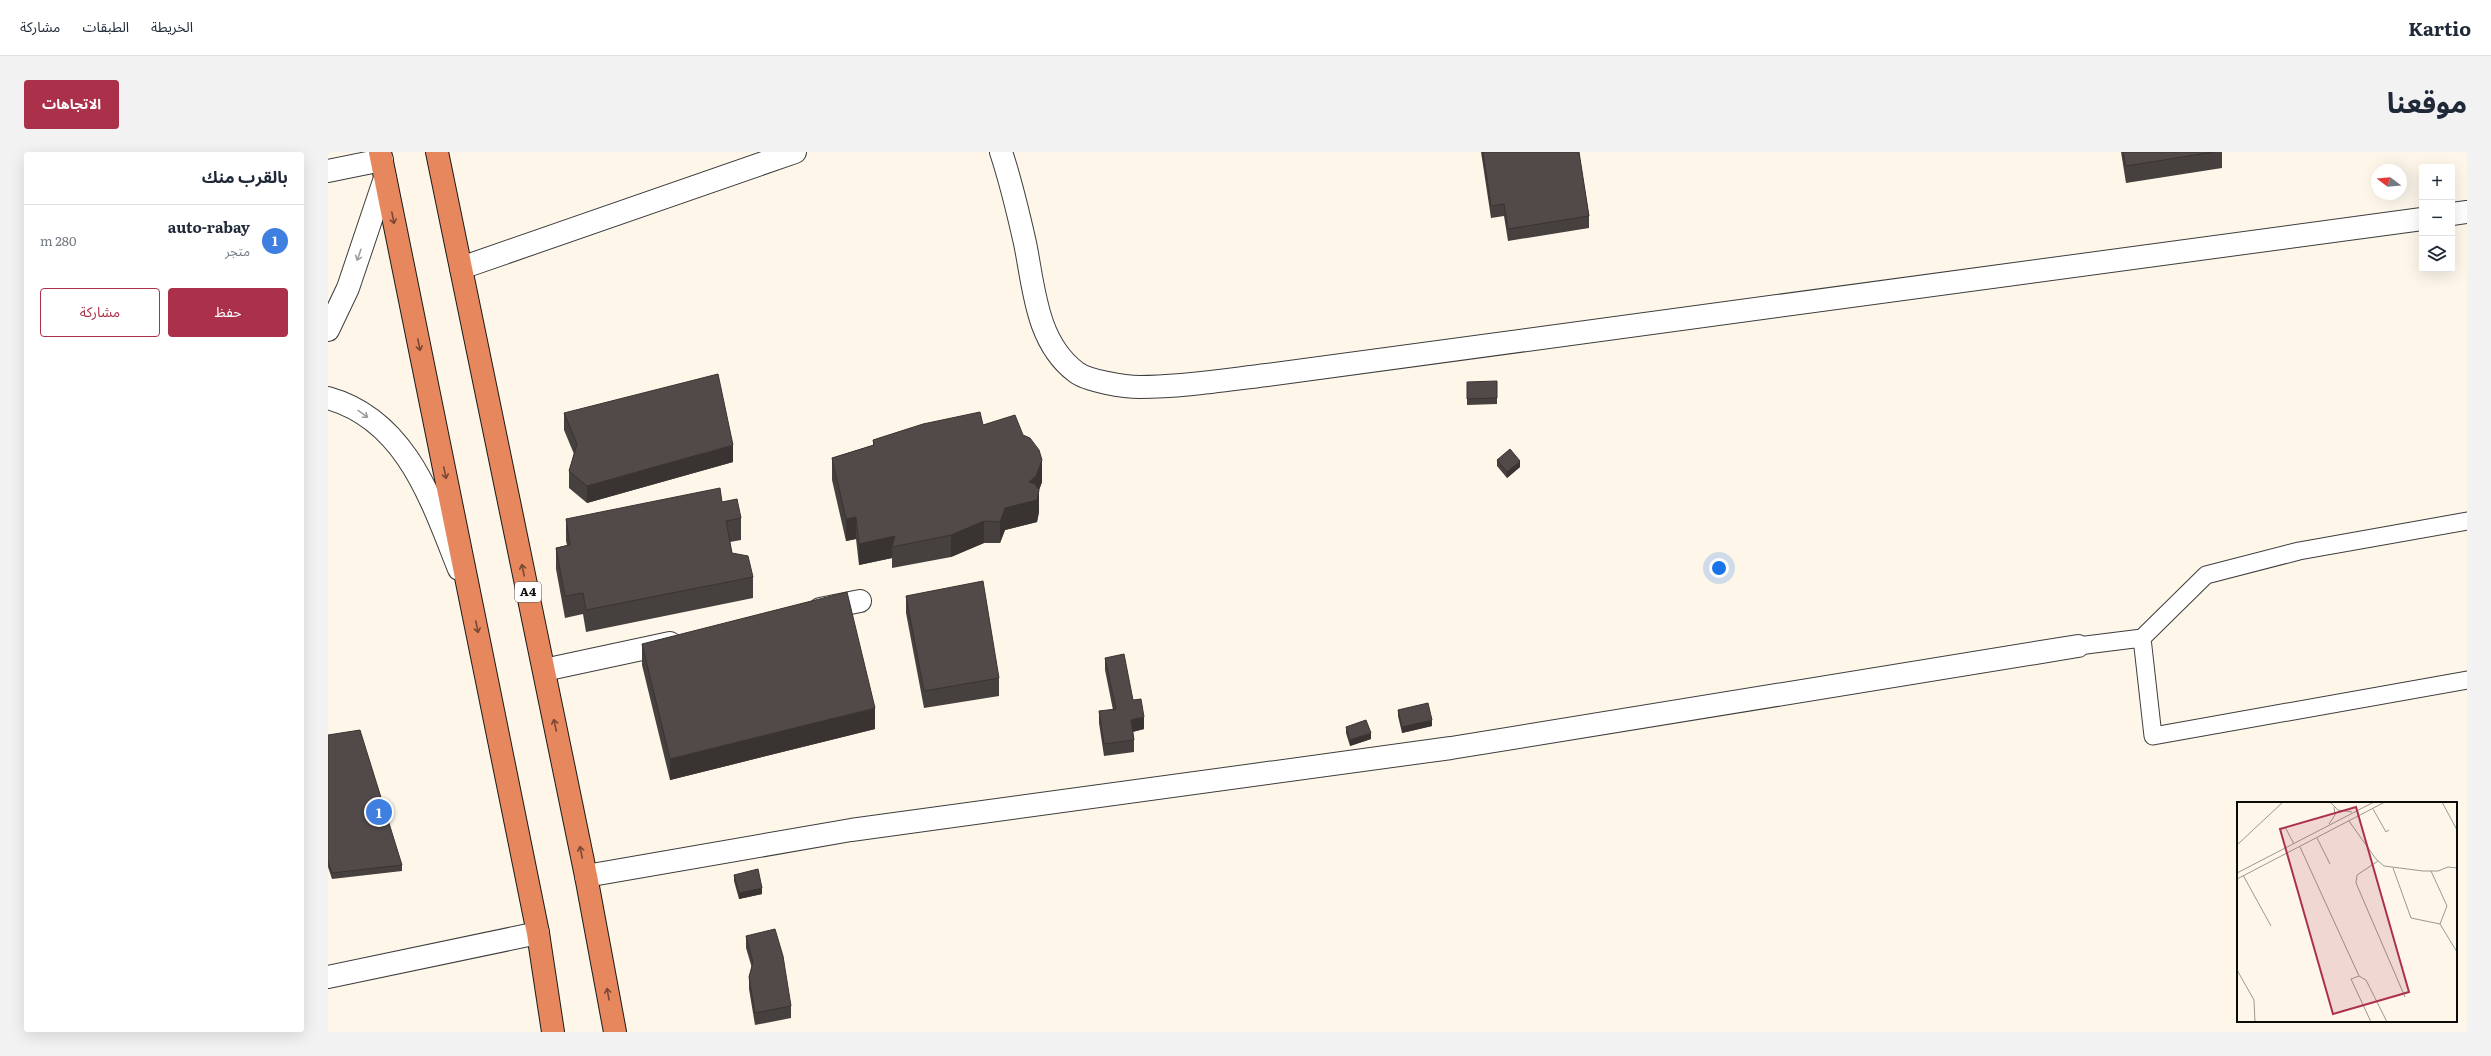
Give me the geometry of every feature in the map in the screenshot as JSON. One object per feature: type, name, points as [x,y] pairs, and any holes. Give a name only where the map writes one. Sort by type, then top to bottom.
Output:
[{"type":"highway","name":"A4","points":[[437,152],[586,876],[615,1032]]},
{"type":"highway","points":[[382,163],[538,933],[553,1032]]},
{"type":"street","points":[[461,268],[795,152]]},
{"type":"street","points":[[1001,152],[1013,188],[1035,299],[1045,331],[1059,356],[1077,373],[1104,382],[1139,387],[1267,375],[2419,219]]},
{"type":"street","points":[[328,171],[382,163],[348,288],[328,330]]},
{"type":"street","points":[[2455,214],[2467,212]]},
{"type":"street","points":[[328,398],[347,404],[361,413],[405,452],[426,487],[472,602]]},
{"type":"street","points":[[801,612],[860,601]]},
{"type":"street","points":[[544,670],[687,639]]},
{"type":"street","points":[[586,876],[851,830],[1451,748],[2078,646]]},
{"type":"street","points":[[328,977],[538,933]]},
{"type":"lane","points":[[2078,646],[2142,638],[2206,575],[2299,551],[2467,521]]},
{"type":"lane","points":[[2142,638],[2153,736],[2467,680]]},
{"type":"building","points":[[1483,152],[1579,152],[1589,216],[1508,229],[1504,204],[1491,206]]},
{"type":"building","points":[[2123,152],[2214,152],[2126,166]]},
{"type":"building","points":[[718,374],[733,445],[587,486],[569,471],[577,444],[564,413]]},
{"type":"building","points":[[1497,381],[1497,398],[1467,399],[1467,382]]},
{"type":"building","points":[[980,412],[983,425],[1015,415],[1023,435],[1030,438],[1039,450],[1042,460],[1036,476],[1029,482],[1035,484],[1039,490],[1037,500],[1005,508],[1000,522],[984,521],[951,535],[892,547],[895,536],[859,544],[856,517],[846,519],[832,458],[874,445],[873,440],[923,424]]},
{"type":"building","points":[[1510,449],[1520,461],[1507,472],[1497,460]]},
{"type":"building","points":[[720,488],[722,502],[737,499],[741,518],[726,521],[732,553],[748,556],[753,577],[586,610],[583,593],[565,596],[556,548],[570,545],[566,519]]},
{"type":"building","points":[[983,581],[999,678],[924,691],[906,596]]},
{"type":"building","points":[[847,592],[875,708],[670,759],[642,644]]},
{"type":"building","points":[[1124,654],[1133,700],[1141,699],[1144,717],[1131,720],[1134,740],[1104,744],[1099,711],[1116,709],[1105,658]]},
{"type":"building","points":[[1428,703],[1432,720],[1402,727],[1398,710]]},
{"type":"building","points":[[1366,720],[1371,733],[1350,740],[1346,727]]},
{"type":"building","points":[[360,730],[402,865],[332,873],[328,861],[328,735]]},
{"type":"building","points":[[758,869],[762,888],[739,893],[734,875]]},
{"type":"building","points":[[775,929],[783,956],[791,1006],[755,1013],[749,977],[753,962],[746,936]]},
{"type":"place","name":"auto-rabay","points":[[379,812]]}]
